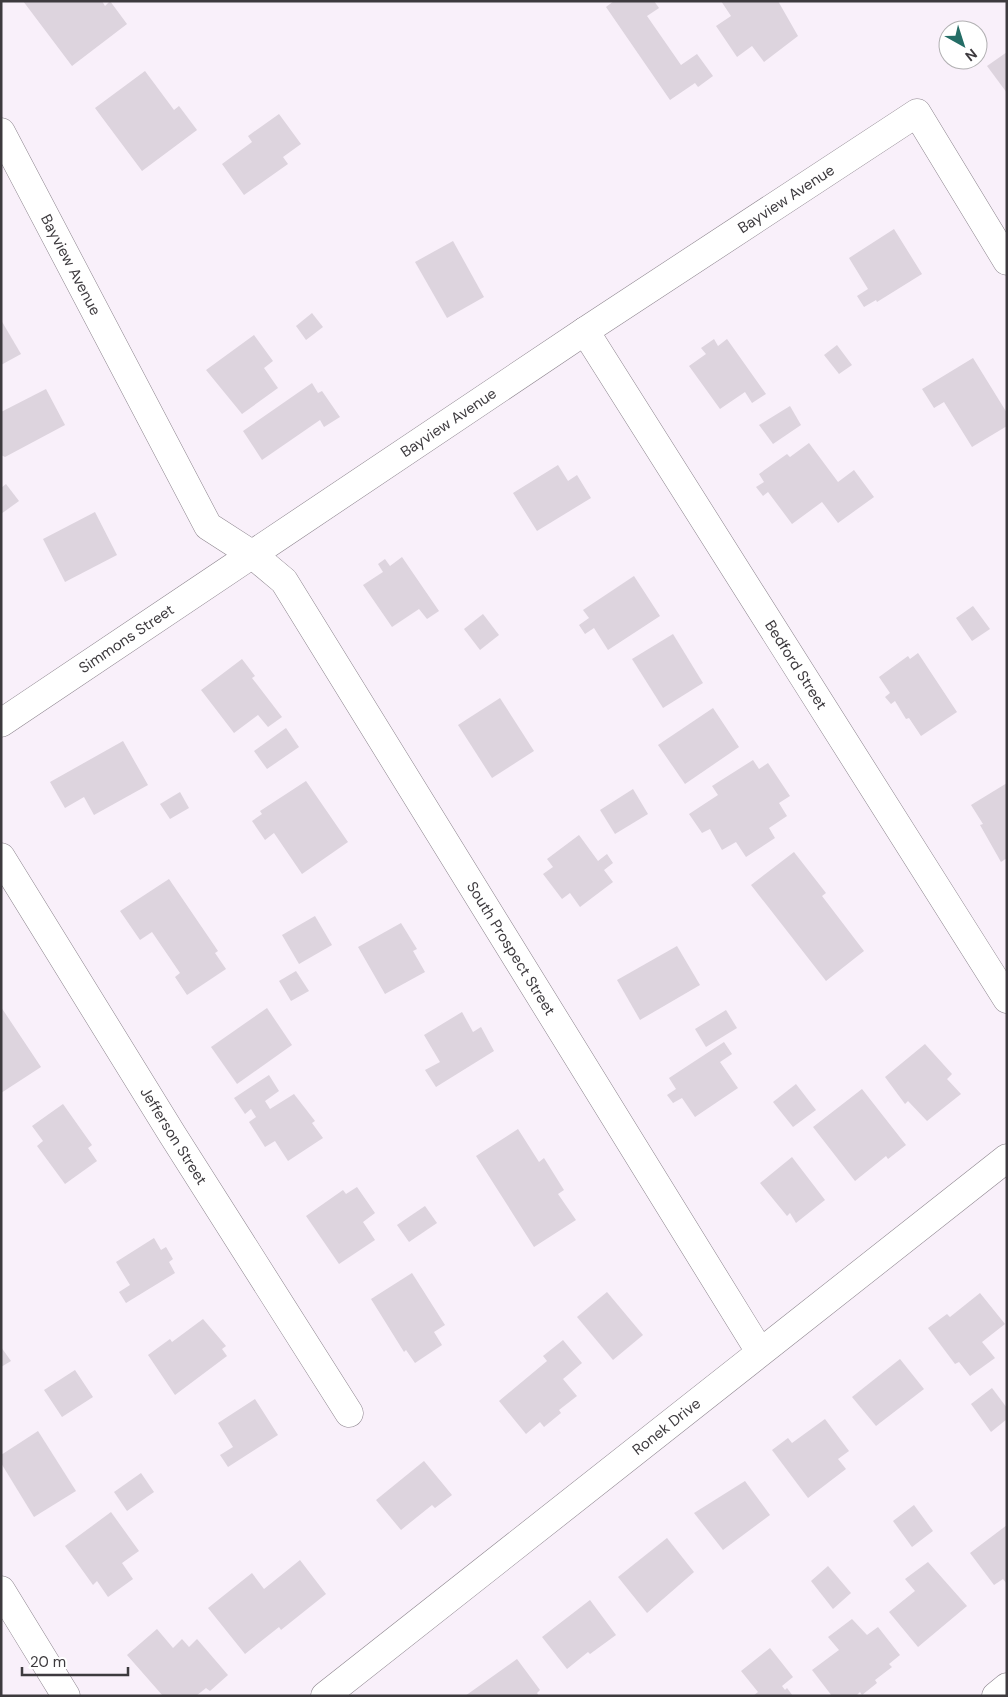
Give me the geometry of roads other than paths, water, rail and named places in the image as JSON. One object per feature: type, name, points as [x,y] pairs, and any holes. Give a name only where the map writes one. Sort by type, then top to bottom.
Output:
[{"type":"street","name":"Bayview Avenue","points":[[1,132],[208,526],[253,555],[585,331],[917,113],[1007,260]]},
{"type":"street","name":"Bedford Street","points":[[585,331],[1007,999]]},
{"type":"street","name":"Simmons Street","points":[[1,723],[253,555]]},
{"type":"street","name":"South Prospect Street","points":[[253,555],[284,581],[760,1352]]},
{"type":"street","name":"Jefferson Street","points":[[1,857],[167,1126],[349,1413]]},
{"type":"street","name":"Ronek Drive","points":[[326,1696],[1007,1158]]},
{"type":"street","points":[[1,1590],[66,1696]]},
{"type":"street","points":[[996,1696],[1007,1688]]}]
